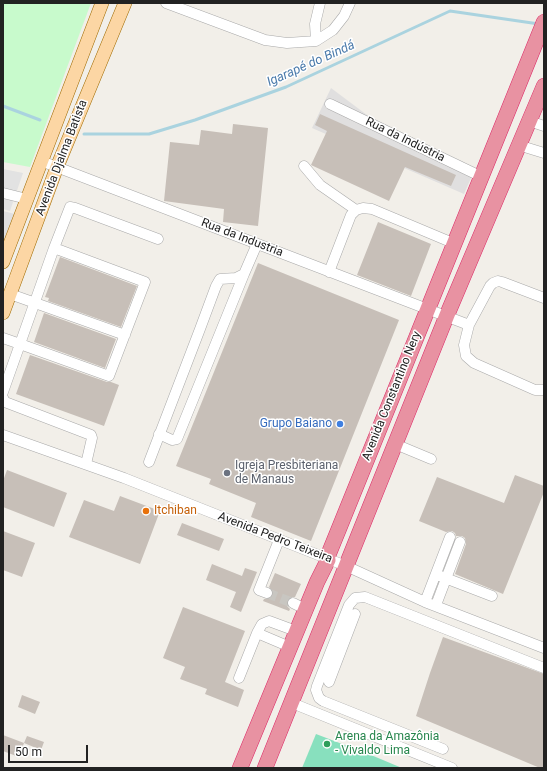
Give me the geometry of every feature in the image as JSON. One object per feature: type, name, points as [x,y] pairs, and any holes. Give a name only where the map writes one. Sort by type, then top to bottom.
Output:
[{"type":"highway","name":"Avenida Constantino Nery","points":[[240,768],[296,631],[299,606],[328,560],[327,558],[480,176],[544,22]]},
{"type":"highway","name":"Avenida Constantino Nery","points":[[265,768],[447,316],[544,86]]},
{"type":"main road","name":"Avenida Djalma Batista","points":[[3,262],[7,241],[27,199],[102,3]]},
{"type":"main road","name":"Avenida Djalma Batista","points":[[3,313],[57,168],[124,3]]},
{"type":"street","points":[[166,3],[265,40],[288,43],[316,41],[334,30],[344,16],[350,3]]},
{"type":"street","points":[[316,41],[315,24],[320,3]]},
{"type":"street","name":"Rua da Indústria","points":[[330,104],[480,176]]},
{"type":"street","points":[[529,121],[544,126]]},
{"type":"street","points":[[518,145],[544,153]]},
{"type":"street","name":"Rua da Industria","points":[[41,161],[469,325]]},
{"type":"street","points":[[304,166],[320,186],[356,210]]},
{"type":"street","points":[[3,193],[27,199]]},
{"type":"street","points":[[3,392],[70,207],[158,240]]},
{"type":"street","points":[[329,272],[351,215],[356,210],[363,208],[372,209],[454,243]]},
{"type":"street","points":[[159,434],[172,440],[177,439],[257,244]]},
{"type":"street","points":[[3,338],[109,376],[145,282],[54,248]]},
{"type":"street","points":[[148,462],[216,286],[220,279],[236,278],[244,274]]},
{"type":"street","points":[[544,298],[498,281],[490,286],[469,325],[464,345],[464,351],[474,363],[536,390],[544,390]]},
{"type":"street","points":[[10,294],[125,335]]},
{"type":"street","points":[[3,398],[5,402],[87,432],[91,435],[92,438],[86,464]]},
{"type":"street","name":"Avenida Pedro Teixeira","points":[[3,435],[124,478],[346,566],[425,602],[544,648]]},
{"type":"street","points":[[395,444],[431,459]]},
{"type":"street","points":[[425,602],[450,538]]},
{"type":"street","points":[[267,593],[260,590],[279,540]]},
{"type":"street","points":[[436,605],[460,542]]},
{"type":"street","points":[[436,574],[492,596]]},
{"type":"street","points":[[443,749],[323,701],[317,694],[317,686],[347,611],[355,598],[365,597],[544,668]]},
{"type":"street","points":[[329,682],[356,614]]},
{"type":"street","points":[[239,678],[262,624],[269,621],[296,631]]},
{"type":"street","points":[[257,633],[290,647]]},
{"type":"street","points":[[292,703],[452,768]]},
{"type":"shaded area","points":[[331,88],[367,115],[475,169],[464,194],[312,128]]},
{"type":"shaded area","points":[[3,169],[23,173],[10,211],[3,209]]},
{"type":"shaded area","points":[[3,211],[15,214],[3,243]]},
{"type":"green space","points":[[3,3],[91,3],[30,167],[3,162]]},
{"type":"green space","name":"Arena da Amazônia - Vivaldo Lima","points":[[316,734],[371,755],[402,768],[302,768]]},
{"type":"building","points":[[320,114],[456,175],[451,186],[405,167],[389,201],[311,165],[327,131],[315,125]]},
{"type":"building","points":[[233,124],[268,128],[258,226],[223,222],[224,209],[164,201],[170,142],[199,145],[201,130],[232,134]]},
{"type":"building","points":[[378,222],[431,244],[411,296],[357,275]]},
{"type":"building","points":[[60,257],[137,286],[121,327],[48,301],[49,298],[45,297]]},
{"type":"building","points":[[258,263],[399,320],[311,541],[251,517],[256,503],[209,484],[211,479],[176,466]]},
{"type":"building","points":[[44,313],[116,339],[105,368],[34,342]]},
{"type":"building","points":[[30,355],[119,385],[104,426],[16,394]]},
{"type":"building","points":[[7,470],[67,493],[54,527],[3,507],[3,481]]},
{"type":"building","points":[[515,475],[544,486],[544,492],[503,594],[455,574],[466,544],[465,538],[462,536],[456,536],[452,531],[446,532],[419,521],[437,477],[504,503]]},
{"type":"building","points":[[120,496],[160,511],[140,564],[69,537],[84,500],[114,511]]},
{"type":"building","points":[[182,523],[224,539],[219,551],[177,535]]},
{"type":"building","points":[[3,531],[35,543],[22,577],[3,570]]},
{"type":"building","points":[[212,564],[242,576],[245,568],[257,572],[241,612],[230,607],[236,592],[206,580]]},
{"type":"building","points":[[275,573],[301,584],[295,597],[290,597],[287,600],[287,606],[290,609],[289,611],[263,601],[264,599],[271,598],[273,596],[273,592],[269,587]]},
{"type":"building","points":[[183,607],[245,631],[225,682],[244,690],[238,707],[205,694],[207,689],[180,679],[185,667],[163,658]]},
{"type":"building","points":[[443,637],[544,674],[544,768],[540,768],[416,716]]},
{"type":"building","points":[[22,695],[40,702],[35,714],[18,707]]},
{"type":"building","points":[[3,735],[24,743],[19,757],[3,751]]},
{"type":"building","points":[[27,736],[44,742],[41,750],[24,743]]},
{"type":"waterway","name":"Igarapé do Bindá","points":[[84,134],[149,134],[195,120],[286,87],[450,11],[539,24]]},
{"type":"waterway","name":"Igarapé do Bindá","points":[[3,106],[40,120]]},
{"type":"tunnel","points":[[267,593],[293,603]]},
{"type":"place","name":"Grupo Baiano","points":[[340,424]]},
{"type":"place","name":"Igreja Presbiteriana de Manaus","points":[[227,473]]},
{"type":"place","name":"Itchiban","points":[[146,511]]},
{"type":"place","name":"Arena da Amazônia - Vivaldo Lima","points":[[327,744]]}]
